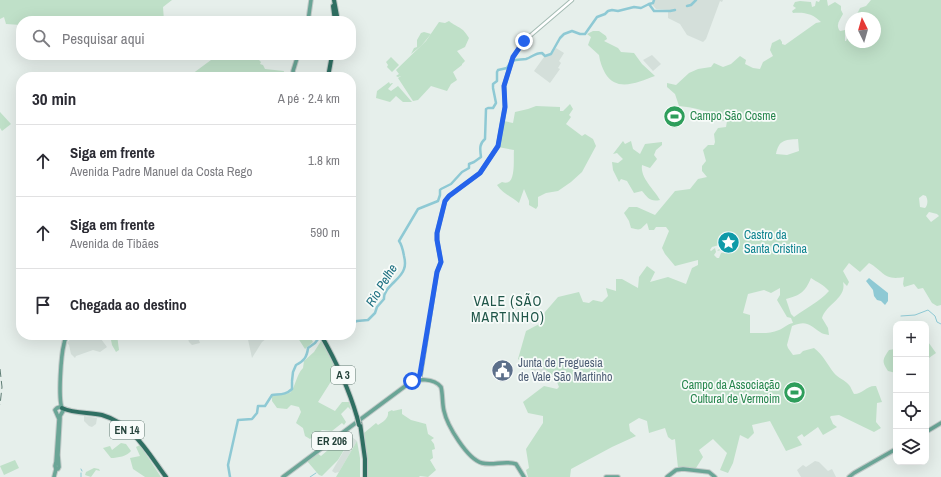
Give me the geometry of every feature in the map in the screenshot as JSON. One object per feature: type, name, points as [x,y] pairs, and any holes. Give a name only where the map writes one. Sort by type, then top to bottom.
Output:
[{"type":"highway","points":[[333,0],[336,16]]},
{"type":"highway","points":[[330,72],[332,60]]},
{"type":"highway","name":"A 3","points":[[325,340],[343,371],[351,391],[359,420],[365,459],[364,477]]},
{"type":"highway","name":"EN 14","points":[[61,408],[103,416],[124,425],[138,439],[165,477]]},
{"type":"highway","name":"EN 14","points":[[60,414],[66,412],[99,416],[121,426],[134,436],[165,477]]},
{"type":"main road","points":[[309,16],[311,0]]},
{"type":"main road","points":[[420,378],[437,272],[441,262],[437,237],[445,202],[449,196],[482,170],[498,146],[505,107],[504,88],[513,57],[524,41],[572,0]]},
{"type":"main road","points":[[293,72],[296,60]]},
{"type":"main road","points":[[54,477],[57,467],[59,419],[61,408],[60,392],[64,344],[66,340]]},
{"type":"main road","name":"ER 206","points":[[283,477],[414,380],[420,378],[435,382],[441,386],[444,412],[462,447],[477,461],[484,464],[514,463],[518,465],[524,477]]},
{"type":"main road","points":[[60,414],[55,410],[61,408]]},
{"type":"main road","points":[[929,430],[941,423]]},
{"type":"main road","points":[[849,477],[893,451]]},
{"type":"main road","points":[[667,477],[674,471],[680,469],[709,472],[715,477]]},
{"type":"main road","points":[[606,477],[618,477]]},
{"type":"shaded area","points":[[654,0],[723,0],[722,2],[720,1],[706,39],[703,42],[687,35],[680,24],[668,18],[668,10],[656,9],[652,4]]},
{"type":"shaded area","points":[[556,48],[564,53],[559,61],[561,63],[558,68],[560,69],[550,83],[534,71],[544,57],[551,55]]},
{"type":"shaded area","points":[[652,55],[661,64],[653,71],[643,60]]},
{"type":"shaded area","points":[[69,340],[102,340],[107,347],[100,352],[93,350],[76,356],[75,358],[71,354],[67,343]]},
{"type":"shaded area","points":[[188,340],[199,340],[200,343],[192,345]]},
{"type":"shaded area","points":[[248,340],[265,340],[262,342],[252,358]]},
{"type":"shaded area","points":[[538,363],[553,377],[547,381],[539,371],[535,374],[532,370]]},
{"type":"shaded area","points":[[84,416],[97,418],[96,424],[92,427],[89,426],[84,421]]},
{"type":"shaded area","points":[[352,437],[357,441],[339,472],[335,473],[332,471]]},
{"type":"shaded area","points":[[815,461],[819,462],[828,471],[832,469],[836,477],[801,477],[797,470],[803,465],[806,467]]},
{"type":"green space","points":[[0,0],[172,0],[163,7],[164,16],[16,16],[16,25],[6,24],[4,17],[0,19]]},
{"type":"green space","points":[[820,0],[827,0],[828,6],[835,2],[841,6],[843,14],[838,22],[838,27],[840,31],[845,30],[845,48],[881,48],[881,12],[858,12],[860,8],[866,6],[871,0],[941,0],[941,305],[937,306],[932,303],[923,288],[918,289],[914,284],[904,287],[904,277],[892,278],[869,263],[860,272],[849,263],[843,271],[849,282],[847,286],[843,282],[842,292],[824,313],[822,318],[828,328],[829,335],[822,333],[808,324],[801,323],[792,326],[787,345],[793,355],[800,354],[803,351],[814,348],[836,375],[849,385],[854,394],[876,386],[882,402],[877,403],[876,422],[881,428],[874,432],[839,415],[831,416],[830,417],[833,424],[837,427],[823,435],[818,427],[804,437],[802,434],[797,437],[802,445],[786,451],[770,421],[752,425],[754,433],[748,439],[740,435],[733,463],[728,473],[720,470],[727,453],[713,439],[699,450],[703,457],[696,468],[678,468],[675,439],[672,440],[668,437],[665,428],[649,433],[647,421],[639,418],[629,424],[630,431],[636,436],[571,469],[570,477],[528,477],[526,470],[529,468],[526,449],[543,423],[543,416],[528,413],[523,402],[544,386],[557,389],[559,387],[555,377],[538,364],[532,370],[518,359],[526,331],[541,323],[545,312],[558,297],[579,292],[583,302],[589,303],[593,300],[602,302],[608,296],[606,288],[616,291],[616,279],[622,279],[638,288],[639,277],[647,266],[655,272],[650,282],[668,277],[686,284],[692,268],[698,265],[698,260],[675,266],[662,248],[669,231],[666,227],[656,227],[654,230],[649,230],[647,223],[640,229],[631,228],[624,213],[629,207],[637,207],[655,215],[675,191],[690,189],[698,179],[707,177],[702,171],[702,166],[706,161],[703,150],[708,145],[714,145],[714,134],[718,128],[726,127],[727,121],[709,119],[708,112],[679,106],[675,94],[667,87],[667,83],[676,85],[689,73],[698,69],[711,67],[714,63],[723,67],[731,64],[740,56],[746,60],[745,64],[753,68],[760,69],[763,62],[773,56],[770,50],[772,43],[780,39],[782,44],[785,45],[816,23],[821,22],[808,14],[793,13],[792,11],[796,8],[793,6],[795,2],[811,2],[812,7],[815,6],[816,1],[819,2]],"holes":[[[798,139],[799,151],[787,155],[776,154],[781,143],[786,140]],[[923,195],[926,196],[927,202],[925,208],[920,207],[919,198]],[[929,212],[939,216],[931,222],[926,216]],[[719,245],[720,248],[717,251],[723,248],[724,252],[721,253],[719,258],[717,258],[714,255],[716,252],[715,248],[711,251],[710,250],[712,247]],[[811,278],[823,285],[829,291],[817,302],[794,317],[791,314],[786,299],[802,292],[807,287]],[[780,288],[780,295],[777,300],[787,317],[791,318],[793,323],[772,332],[750,333],[750,315],[743,313],[748,294],[764,290],[771,293]]]},
{"type":"green space","points":[[449,21],[462,29],[469,38],[465,47],[457,51],[465,61],[453,72],[457,80],[451,84],[447,91],[431,86],[418,100],[413,101],[398,78],[401,76],[396,76],[399,74],[396,70],[426,41],[439,22],[445,23]]},
{"type":"green space","points":[[593,31],[599,31],[606,36],[607,39],[604,41],[618,48],[621,52],[634,53],[642,64],[655,76],[635,83],[615,83],[605,73],[599,55],[588,45],[591,37],[587,34]]},
{"type":"green space","points":[[424,32],[431,34],[421,46],[411,54],[414,48],[417,47],[417,40],[421,33]]},
{"type":"green space","points":[[391,57],[399,65],[392,72],[387,67],[388,65],[386,62]]},
{"type":"green space","points":[[211,60],[259,60],[261,62],[260,64],[263,65],[265,69],[284,71],[284,72],[195,72]]},
{"type":"green space","points":[[389,82],[390,84],[393,83],[388,89],[391,91],[398,86],[412,102],[403,102],[396,96],[390,102],[376,98],[377,91]]},
{"type":"green space","points":[[570,104],[573,109],[569,115],[571,117],[566,124],[582,136],[585,134],[593,139],[596,146],[582,172],[558,191],[546,193],[538,197],[538,206],[536,209],[529,205],[524,189],[519,203],[504,193],[497,185],[502,182],[507,183],[510,181],[513,172],[514,150],[498,147],[504,121],[513,123],[515,112],[536,106],[560,107],[560,111],[563,111]]},
{"type":"green space","name":"Campo São Cosme","points":[[680,108],[684,118],[669,124],[664,114]]},
{"type":"green space","points":[[0,112],[11,124],[2,131],[0,128]]},
{"type":"green space","points":[[623,141],[625,144],[631,141],[633,149],[640,154],[645,144],[662,142],[662,145],[656,150],[654,155],[657,159],[650,168],[642,165],[645,179],[660,200],[651,200],[642,191],[634,193],[627,181],[621,179],[619,182],[613,170],[612,162],[618,163],[623,159],[617,153],[613,154]]},
{"type":"green space","points":[[111,340],[118,340],[119,350],[116,352]]},
{"type":"green space","points":[[299,340],[312,340],[313,342],[305,349]]},
{"type":"green space","points":[[321,341],[336,367],[334,381],[330,383],[318,402],[335,411],[342,402],[349,402],[351,410],[348,407],[341,414],[346,422],[344,425],[342,423],[332,431],[322,430],[310,439],[305,436],[303,428],[296,423],[301,412],[299,407],[291,405],[287,409],[277,408],[272,401],[272,395],[290,393],[303,368],[304,361],[314,352]]},
{"type":"green space","points":[[929,343],[936,353],[929,358]]},
{"type":"green space","points":[[893,349],[893,372],[888,371],[884,365],[884,358],[889,350]]},
{"type":"green space","points":[[402,409],[402,414],[411,420],[426,424],[428,434],[434,438],[431,440],[435,449],[432,450],[433,458],[430,460],[436,470],[428,477],[368,477],[364,433],[376,423],[378,425],[384,421],[388,416],[388,412]]},
{"type":"green space","points":[[345,433],[351,438],[338,460],[322,476],[319,475],[307,461],[317,453],[321,456],[328,450],[326,446]]},
{"type":"green space","points":[[357,441],[360,458],[360,477],[336,477]]},
{"type":"green space","points":[[121,443],[126,444],[131,451],[117,458],[111,458],[103,448],[110,446],[112,450]]},
{"type":"green space","points":[[140,445],[161,477],[145,477],[133,469],[130,458],[140,456],[136,447]]},
{"type":"green space","points":[[15,460],[19,468],[4,475],[0,466]]},
{"type":"green space","points":[[94,468],[99,469],[100,471],[96,470],[91,477],[85,475],[86,472]]},
{"type":"water","points":[[869,278],[888,293],[888,301],[885,305],[874,296],[873,290],[866,281]]},
{"type":"waterway","name":"Rio Pelhe","points":[[649,4],[653,3],[654,0]]},
{"type":"waterway","name":"Rio Pelhe","points":[[687,6],[691,5],[696,0]]},
{"type":"waterway","name":"Rio Pelhe","points":[[512,61],[526,59],[540,53],[545,56],[551,54],[564,34],[572,31],[585,34],[597,17],[608,11],[618,11],[634,7],[641,8],[649,4],[654,11],[675,10]]},
{"type":"waterway","name":"Rio Pelhe","points":[[493,87],[493,84],[497,81],[498,70],[507,68],[510,63]]},
{"type":"waterway","name":"Rio Pelhe","points":[[441,189],[451,184],[462,172],[469,168],[469,164],[481,157],[480,149],[485,139],[486,109],[493,108],[496,103],[493,88]]},
{"type":"waterway","name":"Rio Pelhe","points":[[356,321],[368,320],[375,313],[377,307],[384,299],[386,291],[402,273],[405,267],[405,261],[399,241],[418,209],[438,201],[440,190]]},
{"type":"waterway","points":[[901,316],[915,315],[928,310],[935,316],[937,322],[941,324]]},
{"type":"waterway","name":"Rio Pelhe","points":[[292,381],[293,372],[296,365],[305,358],[308,348],[317,340]]},
{"type":"waterway","name":"Rio Pelhe","points":[[230,477],[228,465],[238,420],[252,419],[257,413],[258,406],[265,406],[272,395],[283,394],[290,391],[292,389],[292,382]]},
{"type":"waterway","points":[[310,477],[316,473]]},
{"type":"railway","points":[[0,369],[2,387],[0,405]]},
{"type":"place","name":"Campo São Cosme","points":[[674,116]]},
{"type":"place","name":"Castro da Santa Cristina","points":[[728,242]]},
{"type":"place","name":"Junta de Freguesia de Vale São Martinho","points":[[502,370]]},
{"type":"place","name":"Campo da Associação Cultural de Vermoim","points":[[795,392]]},
{"type":"district","name":"VALE (SÃO MARTINHO)","points":[[508,310]]},
{"type":"route","points":[[412,381],[417,379],[420,374],[437,272],[441,262],[437,243],[437,233],[445,202],[449,196],[480,173],[499,145],[506,104],[504,86],[513,57],[524,41]]}]
